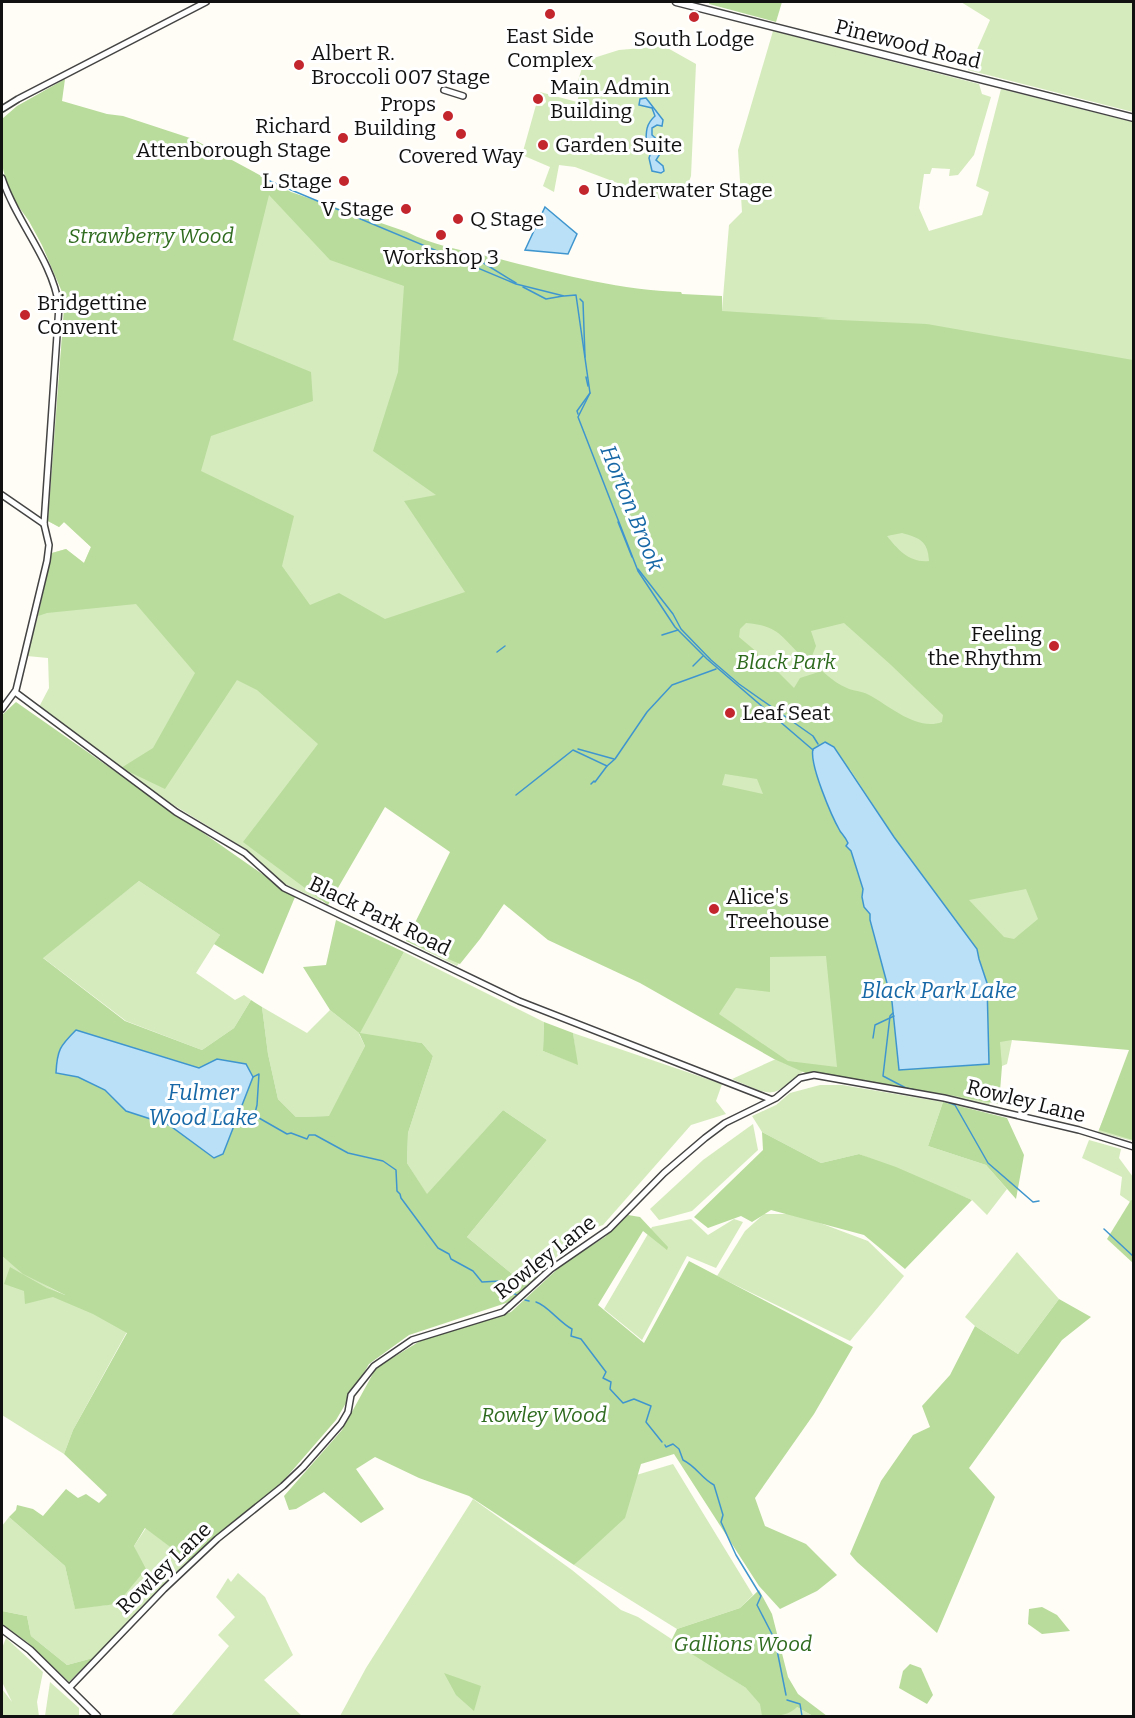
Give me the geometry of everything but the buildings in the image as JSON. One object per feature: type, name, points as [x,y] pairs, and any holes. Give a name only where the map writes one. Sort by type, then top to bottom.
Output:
[{"type":"street","points":[[2,110],[28,93],[206,2]]},
{"type":"street","name":"Pinewood Road","points":[[675,2],[1134,118]]},
{"type":"street","points":[[140,36],[144,43]]},
{"type":"street","points":[[444,90],[463,96]]},
{"type":"street","points":[[2,178],[10,201],[46,266],[57,294],[59,306],[45,524],[48,545],[47,561],[15,692],[2,708]]},
{"type":"street","points":[[2,495],[45,524]]},
{"type":"street","name":"Black Park Road","points":[[15,692],[176,812],[245,853],[284,888],[519,1000],[770,1100]]},
{"type":"street","name":"Rowley Lane","points":[[69,1688],[164,1589],[217,1539],[303,1467],[341,1424],[348,1412],[351,1395],[374,1366],[412,1340],[503,1312],[551,1269],[609,1229],[664,1173],[705,1138],[725,1123],[781,1095],[800,1078],[814,1075],[944,1098],[1078,1130],[1134,1147]]},
{"type":"street","points":[[2,1629],[30,1650],[69,1688],[92,1715]]},
{"type":"green space","points":[[710,2],[782,2],[776,22],[709,4]]},
{"type":"green space","points":[[961,2],[1133,2],[1133,112],[968,70],[990,20]]},
{"type":"green space","name":"Black Park","points":[[773,31],[979,84],[982,94],[991,97],[974,155],[958,175],[949,176],[950,169],[932,168],[930,174],[924,174],[919,208],[929,231],[982,215],[989,192],[976,186],[1001,89],[1133,122],[1133,1047],[1012,1040],[1007,1064],[1002,1066],[1001,1063],[989,1105],[807,1068],[779,1090],[765,1092],[757,1090],[732,1079],[776,1059],[504,894],[457,966],[410,943],[459,852],[383,798],[321,901],[285,884],[244,848],[162,798],[39,707],[49,688],[48,658],[27,656],[52,553],[66,549],[84,563],[91,547],[64,522],[59,527],[48,521],[64,310],[63,294],[42,245],[29,221],[9,193],[2,164],[2,125],[290,193],[431,248],[722,310],[729,225],[742,212],[738,150]]},
{"type":"green space","points":[[664,46],[696,64],[691,176],[684,196],[663,200],[575,167],[559,165],[554,192],[543,186],[550,167],[522,155],[536,105],[542,106],[546,102],[545,97],[539,95],[540,92],[577,102],[580,91],[571,88],[573,80],[578,81],[584,61],[619,50]]},
{"type":"green space","name":"Black Park","points":[[65,79],[62,101],[107,114],[123,116],[193,139],[291,192],[428,241],[587,280],[657,291],[681,292],[682,294],[722,296],[722,311],[829,318],[817,319],[927,324],[1133,360],[1133,1140],[1099,1130],[1129,1050],[1012,1040],[1000,1042],[1002,1066],[999,1104],[939,1093],[890,1089],[810,1075],[774,1059],[640,983],[548,940],[504,904],[460,964],[406,941],[450,852],[385,807],[328,905],[243,842],[318,744],[257,690],[237,680],[165,789],[121,768],[153,748],[195,673],[136,604],[47,613],[38,616],[52,553],[66,549],[84,563],[91,547],[64,522],[59,527],[48,521],[64,310],[63,294],[42,245],[29,221],[9,193],[2,164],[2,119],[17,106]],"holes":[[[269,195],[330,260],[404,286],[398,372],[373,451],[436,495],[404,501],[465,592],[385,619],[339,593],[310,605],[282,566],[294,516],[201,471],[211,436],[313,401],[311,372],[233,340]],[[902,533],[922,541],[927,549],[929,561],[910,558],[900,551],[887,536]],[[746,623],[767,627],[780,634],[805,659],[812,656],[816,646],[811,631],[844,623],[943,715],[942,722],[924,723],[905,717],[869,695],[849,689],[822,671],[800,678],[794,688],[769,663],[758,659],[758,653],[739,637],[740,629]],[[850,769],[894,837],[977,949],[987,983],[899,1070],[892,1002],[870,914],[864,907],[863,889],[848,843],[841,833],[815,771]],[[725,774],[757,779],[763,794],[722,785]],[[1026,889],[1038,919],[1014,939],[1004,937],[969,900]],[[826,956],[837,1067],[788,1061],[719,1014],[736,988],[770,992],[770,957]]]},
{"type":"green space","points":[[16,702],[295,897],[263,974],[214,944],[220,935],[139,881],[43,958],[125,1021],[202,1050],[234,1028],[251,1000],[262,1007],[268,1054],[278,1099],[296,1117],[329,1116],[365,1046],[359,1033],[330,1010],[303,967],[326,965],[336,920],[404,952],[360,1033],[422,1043],[433,1056],[408,1133],[407,1163],[427,1194],[503,1110],[547,1140],[467,1237],[528,1287],[515,1300],[409,1335],[369,1364],[336,1420],[278,1487],[190,1562],[145,1528],[134,1546],[146,1569],[117,1604],[75,1609],[65,1566],[9,1517],[16,1510],[17,1505],[33,1509],[43,1516],[66,1489],[78,1498],[86,1494],[99,1503],[107,1495],[64,1454],[73,1430],[127,1333],[93,1314],[53,1297],[25,1304],[24,1291],[4,1284],[10,1267],[47,1288],[65,1295],[23,1274],[2,1256],[2,715]]},
{"type":"green space","points":[[139,881],[220,935],[196,973],[235,1000],[244,995],[251,1000],[234,1028],[202,1050],[126,1021],[42,957]]},
{"type":"green space","points":[[404,952],[544,1022],[543,1051],[577,1064],[573,1033],[722,1084],[716,1101],[726,1114],[691,1125],[603,1225],[579,1233],[528,1287],[467,1237],[547,1140],[503,1110],[427,1195],[407,1163],[408,1133],[433,1056],[422,1043],[359,1034],[365,1046],[330,1116],[296,1117],[278,1099],[268,1054],[262,1007],[307,1033],[330,1010],[359,1033]]},
{"type":"green space","points":[[544,1022],[573,1033],[578,1065],[543,1051]]},
{"type":"green space","points":[[1133,1047],[1133,1141],[1098,1132]]},
{"type":"green space","points":[[820,1085],[842,1085],[943,1102],[928,1146],[986,1165],[1007,1189],[987,1215],[972,1200],[859,1154],[821,1163],[762,1132],[752,1116],[776,1105],[790,1093]]},
{"type":"green space","points":[[943,1102],[1007,1118],[1024,1155],[1016,1199],[986,1165],[928,1146]]},
{"type":"green space","points":[[753,1124],[758,1150],[692,1211],[659,1220],[650,1209],[703,1160]]},
{"type":"green space","points":[[762,1132],[821,1163],[859,1154],[896,1167],[972,1200],[905,1269],[864,1235],[771,1210],[752,1222],[741,1216],[708,1228],[694,1217],[763,1150]]},
{"type":"green space","points":[[1089,1140],[1121,1149],[1119,1158],[1133,1177],[1133,1201],[1130,1202],[1120,1195],[1122,1177],[1082,1158]]},
{"type":"green space","points":[[1131,1200],[1134,1201],[1133,1263],[1107,1239]]},
{"type":"green space","points":[[764,1214],[796,1214],[868,1241],[904,1276],[850,1341],[717,1276],[745,1231]]},
{"type":"green space","name":"Rowley Wood","points":[[628,1215],[640,1217],[668,1247],[667,1250],[643,1231],[598,1305],[644,1343],[689,1261],[853,1347],[814,1414],[755,1498],[765,1526],[806,1544],[837,1575],[817,1591],[780,1609],[759,1586],[674,1454],[641,1464],[625,1518],[574,1565],[469,1496],[419,1478],[375,1457],[356,1469],[384,1509],[361,1523],[324,1492],[296,1509],[289,1510],[284,1496],[342,1430],[376,1368],[425,1338],[511,1312],[564,1263],[605,1237]]},
{"type":"green space","points":[[691,1219],[708,1235],[734,1219],[743,1222],[716,1268],[687,1256],[642,1340],[604,1309],[652,1227]]},
{"type":"green space","points":[[1017,1252],[1059,1299],[1018,1354],[965,1317]]},
{"type":"green space","points":[[2,1256],[47,1286],[129,1328],[73,1430],[64,1454],[2,1415]]},
{"type":"green space","points":[[1059,1299],[1091,1317],[1062,1340],[969,1468],[995,1497],[937,1633],[850,1554],[881,1481],[913,1435],[930,1427],[922,1406],[950,1375],[975,1326],[1018,1354]]},
{"type":"green space","points":[[673,1464],[753,1595],[740,1608],[677,1629],[574,1565],[622,1513],[633,1476]]},
{"type":"green space","points":[[473,1499],[572,1570],[621,1610],[638,1617],[746,1688],[797,1707],[813,1716],[340,1716],[366,1668]]},
{"type":"green space","points":[[9,1517],[65,1566],[75,1608],[117,1604],[145,1569],[134,1546],[146,1528],[190,1562],[93,1658],[67,1665],[31,1636],[27,1616],[2,1611],[2,1526]]},
{"type":"green space","points":[[238,1573],[265,1597],[293,1655],[264,1680],[302,1716],[171,1716],[229,1646],[218,1635],[235,1617],[216,1597],[228,1578],[231,1582]]},
{"type":"green space","name":"Gallions Wood","points":[[759,1590],[772,1614],[788,1677],[798,1694],[827,1716],[813,1716],[797,1707],[781,1715],[762,1716],[760,1704],[746,1688],[671,1641],[677,1629],[740,1608]]},
{"type":"green space","points":[[1042,1607],[1057,1615],[1070,1631],[1042,1634],[1028,1624],[1029,1609]]},
{"type":"green space","points":[[2,1611],[27,1616],[31,1636],[67,1665],[93,1658],[69,1682],[27,1642],[2,1625]]},
{"type":"green space","points":[[6,1638],[43,1672],[37,1702],[39,1716],[2,1716],[2,1689],[12,1702],[2,1682],[2,1648]]},
{"type":"green space","points":[[910,1664],[921,1668],[933,1695],[927,1704],[899,1688],[903,1671]]},
{"type":"green space","points":[[444,1673],[481,1686],[474,1711],[456,1695]]},
{"type":"green space","points":[[50,1682],[79,1708],[79,1716],[45,1716]]},
{"type":"water","points":[[646,98],[663,120],[662,126],[657,125],[652,128],[652,135],[662,144],[663,149],[656,160],[663,166],[664,171],[661,173],[652,171],[649,158],[652,149],[646,144],[647,128],[655,116],[652,108],[639,105],[640,99]]},
{"type":"water","points":[[545,207],[577,234],[568,254],[525,250]]},
{"type":"water","name":"Black Park Lake","points":[[825,742],[834,747],[894,837],[977,949],[987,983],[989,1064],[899,1070],[892,1002],[870,914],[864,907],[863,889],[851,851],[846,846],[848,843],[832,814],[814,766],[813,749]]},
{"type":"water","name":"Fulmer Wood Lake","points":[[76,1030],[199,1068],[217,1059],[246,1064],[253,1077],[223,1154],[214,1158],[169,1125],[126,1111],[105,1090],[78,1077],[56,1073],[60,1049]]},
{"type":"waterway","name":"Horton Brook","points":[[265,179],[516,284],[564,296],[576,295],[590,393],[578,417],[638,571],[675,627],[707,659],[813,750]]},
{"type":"waterway","points":[[455,255],[477,259],[516,283]]},
{"type":"waterway","points":[[523,287],[546,299],[563,296]]},
{"type":"waterway","name":"Horton Brook","points":[[580,299],[583,302],[585,357]]},
{"type":"waterway","name":"Horton Brook","points":[[586,377],[588,386]]},
{"type":"waterway","name":"Horton Brook","points":[[578,414],[577,411],[590,393]]},
{"type":"waterway","name":"Horton Brook","points":[[618,522],[632,557]]},
{"type":"waterway","name":"Horton Brook","points":[[638,569],[673,614],[681,629],[711,660],[739,684],[813,736],[818,744]]},
{"type":"waterway","points":[[662,635],[678,630]]},
{"type":"waterway","points":[[497,652],[505,646]]},
{"type":"waterway","points":[[693,666],[703,656]]},
{"type":"waterway","points":[[591,784],[615,759],[647,712],[672,685],[716,669]]},
{"type":"waterway","points":[[578,749],[614,759]]},
{"type":"waterway","points":[[516,795],[573,750],[607,766]]},
{"type":"waterway","name":"Horton Brook","points":[[893,1013],[890,1016],[883,1076],[915,1090]]},
{"type":"waterway","points":[[873,1038],[875,1025],[894,1016]]},
{"type":"waterway","points":[[253,1077],[259,1074],[254,1117],[287,1134],[291,1133],[307,1139],[309,1135],[315,1135],[348,1153],[383,1161],[396,1170],[397,1191],[438,1248],[449,1254],[451,1259],[473,1271],[482,1282],[500,1281],[507,1286],[506,1290],[519,1296]]},
{"type":"waterway","name":"Horton Brook","points":[[942,1100],[955,1105],[988,1163],[1033,1202],[1039,1201]]},
{"type":"waterway","name":"Horton Brook","points":[[1104,1229],[1134,1257]]},
{"type":"waterway","points":[[525,1300],[529,1301]]},
{"type":"waterway","points":[[536,1302],[572,1329],[571,1336],[581,1339],[606,1372],[603,1378],[611,1382],[610,1389],[623,1403],[634,1399],[651,1406],[646,1422],[662,1442]]},
{"type":"waterway","points":[[665,1445],[666,1447],[673,1444],[679,1449],[683,1460],[714,1485],[723,1515],[721,1522],[736,1555],[761,1596],[757,1605],[775,1640],[786,1695]]},
{"type":"waterway","points":[[787,1700],[800,1704],[802,1716]]},
{"type":"place","name":"East Side Complex","points":[[550,14]]},
{"type":"place","name":"South Lodge","points":[[694,17]]},
{"type":"place","name":"Albert R. Broccoli 007 Stage","points":[[299,65]]},
{"type":"place","name":"Main Admin Building","points":[[538,99]]},
{"type":"place","name":"Props Building","points":[[448,116]]},
{"type":"place","name":"Covered Way","points":[[461,134]]},
{"type":"place","name":"Richard Attenborough Stage","points":[[343,138]]},
{"type":"place","name":"Garden Suite","points":[[543,145]]},
{"type":"place","name":"L Stage","points":[[344,181]]},
{"type":"place","name":"Underwater Stage","points":[[584,190]]},
{"type":"place","name":"V Stage","points":[[406,209]]},
{"type":"place","name":"Q Stage","points":[[458,219]]},
{"type":"place","name":"Workshop 3","points":[[441,235]]},
{"type":"place","name":"Bridgettine Convent","points":[[25,315]]},
{"type":"place","name":"Feeling the Rhythm","points":[[1054,646]]},
{"type":"place","name":"Leaf Seat","points":[[730,713]]},
{"type":"place","name":"Alice's Treehouse","points":[[714,909]]},
{"type":"park label","name":"Strawberry Wood","points":[[151,236]]}]
